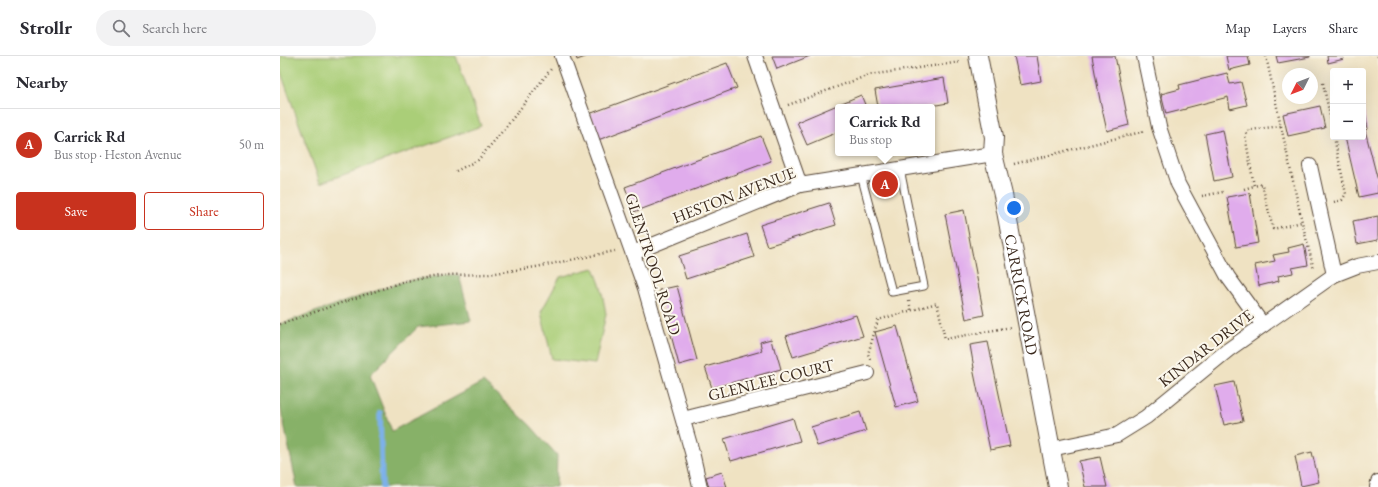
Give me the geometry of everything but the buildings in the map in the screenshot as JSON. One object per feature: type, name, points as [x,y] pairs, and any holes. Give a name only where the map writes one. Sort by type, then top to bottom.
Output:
[{"type":"street","name":"GLENTROOL ROAD","points":[[562,56],[645,288],[683,419],[700,487]]},
{"type":"street","points":[[755,56],[800,185]]},
{"type":"street","points":[[1144,56],[1159,127],[1178,184],[1228,277],[1263,325]]},
{"type":"street","name":"CARRICK ROAD","points":[[979,58],[994,137],[995,161],[1058,487]]},
{"type":"street","name":"HESTON AVENUE","points":[[632,251],[800,185],[900,169],[995,161]]},
{"type":"street","points":[[1310,166],[1334,275]]},
{"type":"street","name":"KINDAR DRIVE","points":[[1051,450],[1117,435],[1146,417],[1228,350],[1334,275],[1357,266],[1378,262]]},
{"type":"street","name":"GLENLEE COURT","points":[[683,419],[866,373]]},
{"type":"street","points":[[1377,487],[1378,482]]},
{"type":"lane","points":[[861,175],[892,292],[924,286],[900,169]]},
{"type":"path","points":[[1266,56],[1280,126],[1309,249]]},
{"type":"path","points":[[774,110],[869,75],[979,58]]},
{"type":"path","points":[[456,171],[478,160],[552,68]]},
{"type":"path","points":[[1323,83],[1330,116]]},
{"type":"path","points":[[1254,186],[1244,135],[1249,130],[1280,126]]},
{"type":"path","points":[[995,161],[1159,127]]},
{"type":"path","points":[[1329,204],[1342,200],[1346,194],[1335,140]]},
{"type":"path","points":[[1244,189],[1262,184],[1272,229],[1302,222]]},
{"type":"path","points":[[1186,199],[1223,192]]},
{"type":"path","points":[[280,324],[405,281],[447,275],[489,274],[632,251]]},
{"type":"path","points":[[866,373],[874,371],[868,354],[878,320],[937,303],[945,339],[1027,323]]},
{"type":"green space","points":[[280,56],[456,56],[481,126],[320,183],[280,70]]},
{"type":"green space","points":[[594,268],[601,287],[606,314],[595,364],[552,359],[541,312],[560,277]]},
{"type":"green space","points":[[447,275],[459,275],[471,321],[418,327],[370,375],[392,431],[483,382],[529,424],[557,455],[556,487],[297,487],[280,405],[280,324],[405,281]]},
{"type":"waterway","points":[[380,413],[382,487]]},
{"type":"place","name":"Carrick Rd","points":[[885,184]]}]
